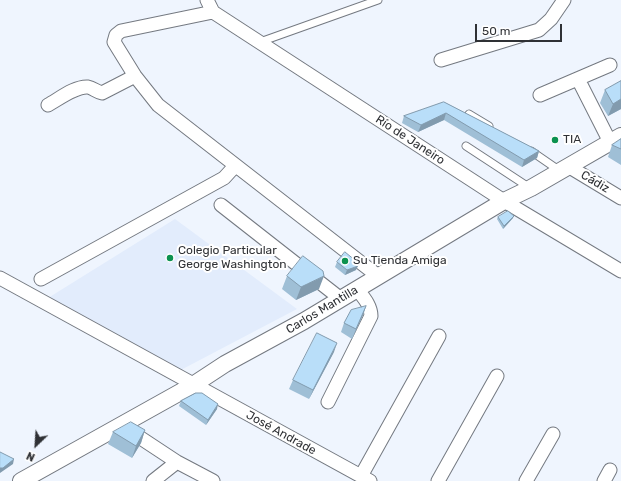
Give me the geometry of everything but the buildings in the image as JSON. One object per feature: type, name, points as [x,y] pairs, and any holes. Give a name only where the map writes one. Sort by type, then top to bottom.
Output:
[{"type":"street","points":[[441,60],[539,30],[551,19],[564,0]]},
{"type":"street","name":"Río de Janeiro","points":[[210,6],[260,42],[504,201],[621,271]]},
{"type":"street","points":[[210,6],[120,31],[116,35],[114,42],[135,76],[158,105],[378,276]]},
{"type":"street","points":[[540,95],[610,65]]},
{"type":"street","points":[[48,105],[84,87],[90,87],[102,93],[135,76]]},
{"type":"street","points":[[578,79],[615,139]]},
{"type":"street","name":"Carlos Mantilla","points":[[21,481],[193,385],[225,364],[304,321],[504,201],[531,188],[615,139]]},
{"type":"street","points":[[41,279],[224,178],[235,166]]},
{"type":"street","name":"Cádiz","points":[[564,169],[621,198]]},
{"type":"street","points":[[221,205],[341,299]]},
{"type":"street","name":"José Andrade","points":[[0,278],[366,479]]},
{"type":"street","points":[[328,402],[370,316],[371,311],[357,289]]},
{"type":"street","points":[[366,479],[439,336]]},
{"type":"street","points":[[438,481],[497,376]]},
{"type":"street","points":[[121,425],[176,462],[213,481]]},
{"type":"street","points":[[526,481],[553,434]]},
{"type":"street","points":[[154,481],[176,462]]},
{"type":"lane","points":[[260,42],[378,0]]},
{"type":"lane","points":[[469,114],[494,129]]},
{"type":"lane","points":[[466,146],[531,188]]},
{"type":"lane","points":[[526,148],[564,169]]},
{"type":"shaded area","name":"Colegio Particular George Washington","points":[[175,219],[297,309],[177,372],[48,298]]},
{"type":"place","name":"TIA","points":[[555,140]]},
{"type":"place","name":"Colegio Particular George Washington","points":[[170,258]]},
{"type":"place","name":"Su Tienda Amiga","points":[[345,261]]}]
